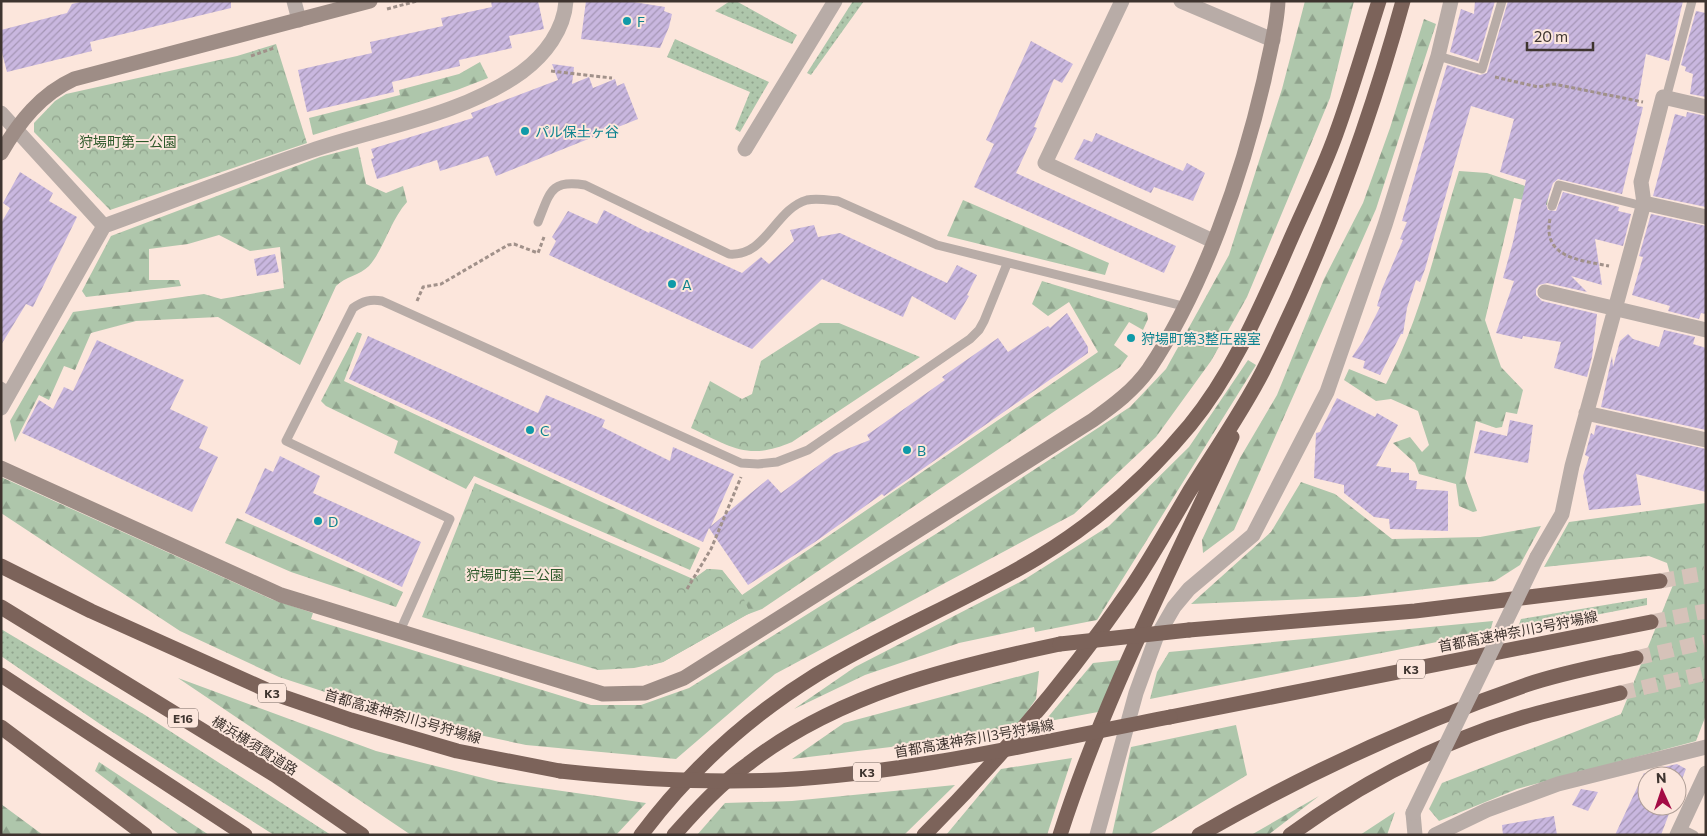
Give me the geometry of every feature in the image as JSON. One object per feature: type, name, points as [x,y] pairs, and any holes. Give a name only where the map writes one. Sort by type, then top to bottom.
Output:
[{"type":"highway","points":[[641,835],[690,775],[755,718],[816,675],[984,588],[1040,556],[1087,524],[1139,481],[1191,423],[1226,371],[1256,319],[1336,136],[1379,1]]},
{"type":"highway","points":[[1060,835],[1076,786],[1119,682],[1313,262],[1336,205],[1382,76],[1403,1]]},
{"type":"highway","points":[[924,835],[992,763],[1059,684],[1132,586],[1262,372]]},
{"type":"highway","name":"首都高速神奈川3号狩場線","points":[[1,566],[99,615],[278,695],[352,720],[457,751],[560,771],[626,778],[708,782],[779,780],[845,774],[992,753],[1651,622]]},
{"type":"highway","points":[[674,835],[716,791],[748,764],[784,739],[838,709],[895,686],[980,660],[1060,644],[1189,630],[1415,611],[1660,581]]},
{"type":"highway","name":"横浜横須賀道路","points":[[1,607],[275,775],[362,835]]},
{"type":"highway","points":[[1199,835],[1245,808],[1427,722],[1527,685],[1636,658]]},
{"type":"highway","points":[[1,675],[245,835]]},
{"type":"highway","points":[[1290,835],[1356,790],[1426,754],[1523,717],[1620,693]]},
{"type":"highway","points":[[1,727],[145,835]]},
{"type":"street","points":[[294,1],[299,20]]},
{"type":"street","points":[[1,153],[16,129],[38,103],[55,88],[74,79],[370,1]]},
{"type":"street","points":[[1,408],[6,389],[104,226],[311,150],[461,105],[495,89],[523,72],[552,43],[565,15],[566,1]]},
{"type":"street","points":[[745,148],[835,1]]},
{"type":"street","points":[[1122,1],[1045,163],[1213,241]]},
{"type":"street","points":[[1181,1],[1272,40]]},
{"type":"street","points":[[1,468],[281,595],[604,694],[645,693],[684,678],[1093,420],[1124,398],[1148,369],[1183,306],[1213,241],[1239,173],[1253,125],[1278,19],[1278,1]]},
{"type":"street","points":[[1097,835],[1136,693],[1156,638],[1174,607],[1189,589],[1253,534],[1327,392],[1385,226],[1438,56],[1451,1]]},
{"type":"street","points":[[1415,835],[1413,813],[1537,557],[1551,536],[1562,514],[1586,413],[1643,204],[1641,182],[1663,98],[1706,107]]},
{"type":"street","points":[[1,113],[104,226]]},
{"type":"street","points":[[1643,204],[1706,218]]},
{"type":"street","points":[[1544,292],[1706,330]]},
{"type":"street","points":[[1586,413],[1706,440]]},
{"type":"street","points":[[1435,835],[1487,810],[1558,784],[1706,746]]},
{"type":"street","points":[[1684,833],[1706,773]]},
{"type":"lane","points":[[1438,56],[1482,70],[1502,1]]},
{"type":"lane","points":[[1666,98],[1692,1]]},
{"type":"lane","points":[[538,222],[551,191],[557,184],[570,182],[585,185],[729,254],[741,255],[750,251],[795,206],[806,200],[822,199],[838,202],[937,245],[1007,264],[1183,306]]},
{"type":"lane","points":[[1552,206],[1559,185],[1643,204]]},
{"type":"lane","points":[[400,631],[450,519],[286,441],[353,308],[361,302],[375,300],[411,314],[741,463],[750,464],[777,462],[808,450],[970,339],[984,321],[1007,264]]},
{"type":"path","points":[[250,56],[271,49]]},
{"type":"path","points":[[554,71],[612,78]]},
{"type":"path","points":[[1490,75],[1538,87],[1554,84],[1651,104]]},
{"type":"path","points":[[1552,206],[1547,232],[1558,252],[1573,259],[1624,269]]},
{"type":"path","points":[[411,314],[423,287],[442,284],[508,245],[514,244],[538,253],[548,228],[538,222]]},
{"type":"path","points":[[687,589],[711,549],[744,472],[750,464]]},
{"type":"green space","points":[[730,1],[736,1],[797,35],[792,44],[715,11]]},
{"type":"green space","points":[[853,1],[864,1],[811,75],[807,73]]},
{"type":"green space","points":[[1305,1],[1354,1],[1330,98],[1247,297],[1211,361],[1156,437],[1074,514],[775,674],[676,759],[526,745],[414,721],[279,677],[180,631],[1,513],[1,477],[271,599],[313,613],[311,619],[591,705],[641,705],[689,688],[939,532],[1130,407],[1166,369],[1229,255],[1282,89]]},
{"type":"green space","points":[[1424,19],[1436,24],[1376,209],[1234,530],[1203,553],[1202,540],[1240,458],[1277,395],[1324,279],[1363,203],[1390,128]]},
{"type":"green space","points":[[675,39],[769,82],[740,132],[735,129],[750,92],[667,57]]},
{"type":"green space","name":"狩場町第一公園","points":[[276,44],[307,143],[110,210],[34,132],[34,123],[55,101],[66,94],[237,56]]},
{"type":"green space","points":[[480,62],[488,78],[457,90],[313,135],[309,118],[400,95],[399,90],[459,74]]},
{"type":"green space","points":[[358,147],[366,184],[386,193],[403,186],[407,202],[369,266],[336,286],[300,365],[218,317],[136,321],[91,333],[75,370],[64,366],[49,400],[39,395],[15,442],[10,421],[73,312],[204,294],[221,299],[284,288],[280,247],[250,251],[219,235],[188,244],[149,249],[149,280],[179,280],[181,286],[86,297],[82,291],[111,236],[320,157]]},
{"type":"green space","points":[[1459,171],[1487,173],[1549,194],[1547,205],[1514,198],[1485,320],[1501,367],[1523,390],[1517,414],[1506,412],[1502,427],[1496,428],[1476,421],[1465,478],[1477,511],[1473,512],[1459,506],[1456,484],[1419,474],[1415,463],[1393,443],[1410,437],[1422,452],[1429,445],[1418,411],[1391,399],[1376,401],[1344,380],[1349,369],[1386,384],[1419,306]]},
{"type":"green space","points":[[963,200],[1109,263],[1105,275],[947,236]]},
{"type":"green space","points":[[1042,281],[1147,313],[1148,319],[1143,330],[1129,322],[1114,345],[1128,356],[1120,367],[762,609],[746,615],[663,662],[648,666],[637,657],[707,569],[722,570],[742,595],[1098,352],[1069,302],[1048,316],[1032,304]]},
{"type":"green space","points":[[820,323],[839,323],[920,357],[792,442],[777,448],[763,451],[740,449],[717,441],[691,428],[710,381],[742,399],[752,394],[761,361]]},
{"type":"green space","points":[[357,332],[362,334],[344,381],[700,548],[690,570],[474,476],[466,489],[394,453],[398,441],[326,406],[321,401]]},
{"type":"green space","points":[[1248,360],[1256,365],[1097,620],[1035,632],[1034,627],[959,643],[865,675],[794,709],[855,667],[1022,581],[1109,526],[1189,447]]},
{"type":"green space","points":[[1301,482],[1335,494],[1392,539],[1480,537],[1541,526],[1520,565],[1495,581],[1356,597],[1191,604],[1271,532]]},
{"type":"green space","name":"狩場町第ニ公園","points":[[475,483],[693,579],[707,569],[722,570],[742,595],[750,613],[663,662],[634,668],[598,670],[422,617]]},
{"type":"green space","points":[[1706,503],[1706,715],[1696,741],[1517,789],[1439,821],[1429,809],[1442,783],[1621,714],[1673,585],[1667,563],[1649,556],[1544,567],[1569,522]]},
{"type":"green space","points":[[237,518],[403,592],[396,607],[291,572],[225,543]]},
{"type":"green space","points":[[1647,598],[1647,605],[1517,630],[1521,619]]},
{"type":"green space","points":[[1493,621],[1491,628],[1482,633],[1150,699],[1157,672],[1169,652]]},
{"type":"green space","points":[[1,629],[145,715],[331,835],[274,835],[100,724],[1,656]]},
{"type":"green space","points":[[1121,660],[1098,712],[1044,722],[1093,663]]},
{"type":"green space","points":[[1039,671],[1036,699],[1016,727],[899,746],[792,759],[844,723]]},
{"type":"green space","points":[[178,678],[376,751],[499,782],[646,803],[616,835],[411,835]]},
{"type":"green space","points":[[1236,725],[1247,775],[1148,835],[1112,835],[1131,747]]},
{"type":"green space","points":[[1072,758],[1047,835],[946,835],[1001,769]]},
{"type":"green space","points":[[99,762],[209,835],[180,835],[95,771]]},
{"type":"green space","points":[[955,785],[904,835],[697,835],[725,803],[792,801]]},
{"type":"green space","points":[[1319,796],[1268,835],[1251,835]]},
{"type":"green space","points":[[1,804],[43,835],[1,835]]},
{"type":"green space","points":[[1395,812],[1387,835],[1360,835]]},
{"type":"building","points":[[84,1],[231,1],[231,8],[90,42],[92,51],[7,72],[1,49],[1,30],[67,13],[72,4]]},
{"type":"building","points":[[491,1],[538,1],[544,29],[509,36],[512,48],[459,60],[460,66],[392,82],[394,92],[307,112],[298,70],[372,53],[370,42],[443,26],[441,18],[492,7]]},
{"type":"building","name":"F","points":[[586,1],[627,1],[665,7],[664,11],[672,14],[660,48],[581,39]]},
{"type":"building","points":[[1475,1],[1495,1],[1478,61],[1450,52],[1461,9],[1474,14]]},
{"type":"building","points":[[1508,1],[1683,1],[1669,61],[1646,54],[1637,106],[1643,107],[1622,194],[1558,179],[1553,183],[1546,204],[1548,210],[1556,211],[1563,192],[1619,207],[1618,211],[1631,214],[1623,246],[1595,239],[1602,285],[1571,276],[1587,292],[1547,283],[1539,285],[1536,289],[1536,295],[1542,301],[1597,314],[1592,357],[1587,377],[1554,368],[1561,342],[1523,336],[1522,339],[1496,333],[1514,281],[1503,278],[1513,242],[1526,180],[1500,172],[1514,119],[1471,106],[1425,269],[1420,282],[1416,280],[1407,308],[1403,334],[1401,334],[1380,375],[1363,368],[1365,361],[1352,357],[1363,341],[1380,307],[1377,306],[1382,289],[1403,240],[1400,239],[1407,222],[1402,221],[1447,65],[1480,75],[1487,73]]},
{"type":"building","points":[[1696,11],[1706,13],[1706,97],[1690,94],[1693,74],[1685,71],[1686,67],[1681,65]]},
{"type":"building","points":[[1031,41],[1073,64],[1062,83],[1054,79],[1034,127],[1037,128],[1016,173],[1176,246],[1164,273],[974,187],[994,144],[986,140]]},
{"type":"building","points":[[552,64],[574,67],[572,84],[589,77],[593,88],[615,79],[617,86],[624,83],[638,119],[496,176],[488,156],[440,171],[437,160],[377,179],[371,159],[374,158],[371,149],[473,118],[471,113],[558,80]]},
{"type":"building","points":[[1687,112],[1706,116],[1706,207],[1653,196],[1675,114],[1686,117]]},
{"type":"building","points":[[1096,133],[1183,171],[1187,163],[1205,173],[1193,201],[1154,187],[1151,193],[1074,159],[1084,139],[1092,142]]},
{"type":"building","points":[[20,172],[53,193],[49,201],[77,217],[33,307],[26,304],[1,345],[1,223],[10,208],[3,203]]},
{"type":"building","name":"A","points":[[604,210],[649,233],[650,231],[742,273],[761,257],[769,264],[794,241],[790,230],[814,225],[818,237],[840,233],[947,283],[957,265],[977,275],[967,295],[969,296],[955,320],[912,296],[903,317],[822,279],[752,349],[549,255],[556,241],[552,237],[568,211],[597,224]]},
{"type":"building","points":[[1651,214],[1706,226],[1706,314],[1701,313],[1699,319],[1668,311],[1670,306],[1632,295],[1643,257],[1639,256]]},
{"type":"building","points":[[275,254],[279,272],[257,276],[254,259]]},
{"type":"building","points":[[1067,313],[1088,347],[1088,353],[884,496],[882,494],[815,542],[748,585],[709,528],[703,542],[349,379],[368,336],[538,413],[546,395],[605,420],[602,427],[670,461],[673,447],[734,474],[711,526],[768,479],[781,493],[834,454],[870,440],[867,435],[945,380],[942,377],[998,338],[1008,352],[1048,326],[1050,328]]},
{"type":"building","points":[[1664,330],[1695,337],[1693,344],[1706,348],[1706,430],[1601,407],[1612,356],[1613,367],[1620,341],[1628,334],[1633,339],[1659,347]]},
{"type":"building","points":[[97,340],[184,380],[170,409],[208,427],[199,448],[218,457],[192,512],[22,433],[39,400],[53,409],[64,387],[73,391]]},
{"type":"building","points":[[1337,398],[1375,417],[1377,413],[1398,425],[1376,466],[1391,468],[1391,472],[1409,473],[1409,480],[1417,481],[1416,489],[1448,491],[1448,531],[1390,529],[1389,519],[1374,517],[1344,493],[1344,485],[1314,478],[1316,433],[1320,432]]},
{"type":"building","points":[[1510,420],[1533,425],[1528,463],[1474,453],[1480,430],[1507,436]]},
{"type":"building","points":[[1596,425],[1706,449],[1706,492],[1636,474],[1641,505],[1589,510],[1583,476],[1589,457],[1585,455],[1591,433],[1594,435]]},
{"type":"building","name":"D","points":[[280,456],[320,476],[313,493],[421,542],[402,587],[245,513],[265,468],[273,472]]},
{"type":"building","points":[[1637,788],[1637,816],[1668,816],[1661,835],[1615,835]]},
{"type":"building","points":[[1581,789],[1598,792],[1588,811],[1572,805]]},
{"type":"building","points":[[1554,816],[1557,835],[1503,835],[1502,825]]},
{"type":"tunnel","points":[[1660,581],[1706,573]]},
{"type":"tunnel","points":[[1651,622],[1706,611]]},
{"type":"tunnel","points":[[1636,658],[1706,642]]},
{"type":"tunnel","points":[[1620,693],[1706,673]]},
{"type":"place","name":"F","points":[[627,21]]},
{"type":"place","name":"パル保土ヶ谷","points":[[525,131]]},
{"type":"place","name":"A","points":[[672,284]]},
{"type":"place","name":"狩場町第3整圧器室","points":[[1131,338]]},
{"type":"place","name":"C","points":[[530,430]]},
{"type":"place","name":"B","points":[[907,450]]},
{"type":"place","name":"D","points":[[318,521]]}]
